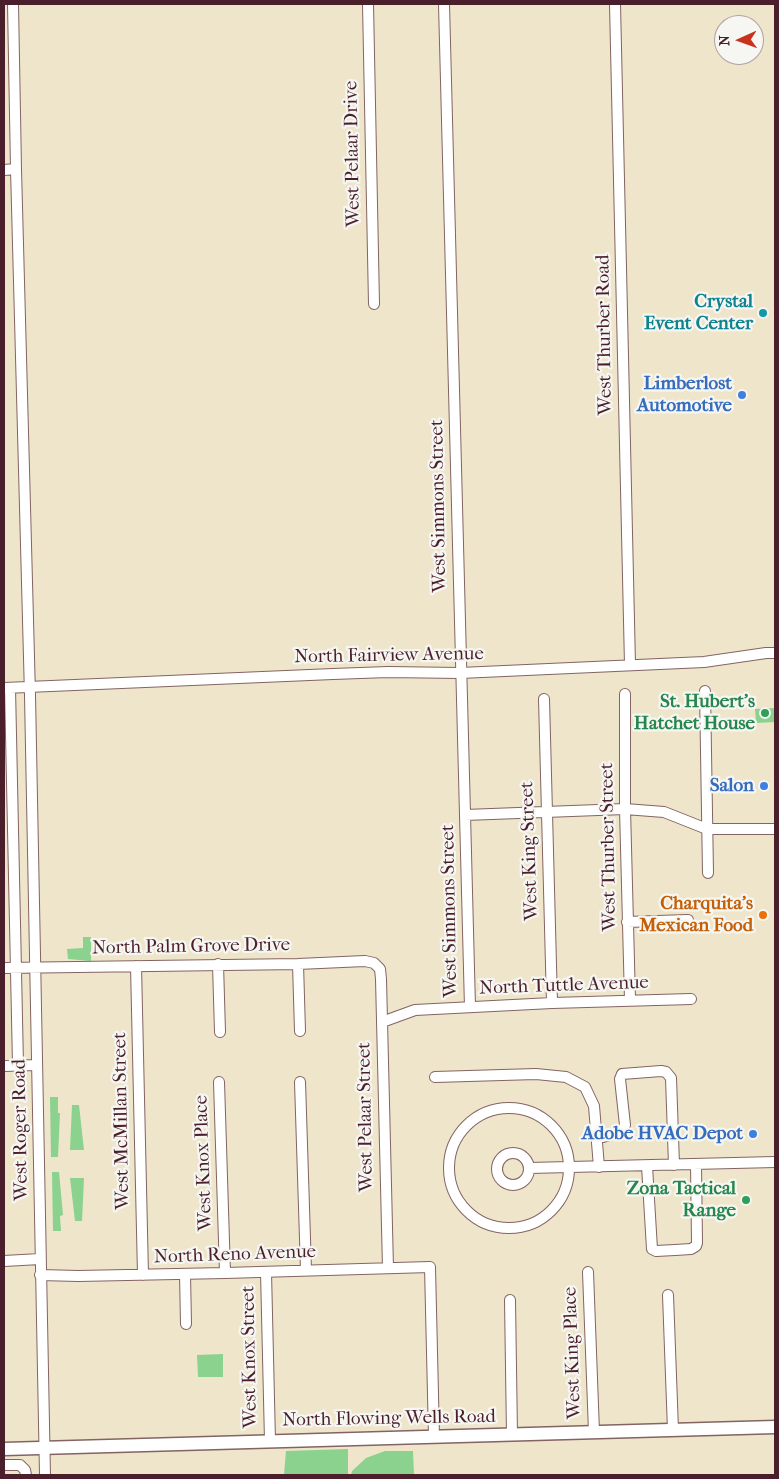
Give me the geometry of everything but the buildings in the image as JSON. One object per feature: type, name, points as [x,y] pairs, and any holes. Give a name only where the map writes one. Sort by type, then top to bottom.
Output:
[{"type":"main road","name":"North Flowing Wells Road","points":[[4,1448],[775,1427]]},
{"type":"street","name":"West Roger Road","points":[[13,4],[30,687],[45,1475]]},
{"type":"street","name":"West Pelaar Drive","points":[[368,4],[374,304]]},
{"type":"street","name":"West Simmons Street","points":[[444,4],[470,1007]]},
{"type":"street","name":"West Thurber Road","points":[[615,4],[630,665]]},
{"type":"street","points":[[4,170],[16,169]]},
{"type":"street","name":"North Fairview Avenue","points":[[7,688],[342,674],[460,673],[704,662],[775,653]]},
{"type":"street","name":"West Roger Road","points":[[7,688],[18,1065]]},
{"type":"street","points":[[704,691],[708,873]]},
{"type":"street","name":"West Thurber Street","points":[[624,694],[630,1000]]},
{"type":"street","name":"West King Street","points":[[544,699],[552,1003]]},
{"type":"street","points":[[466,815],[625,809],[664,812],[707,829],[775,829]]},
{"type":"street","points":[[627,922],[688,920]]},
{"type":"street","name":"North Palm Grove Drive","points":[[4,968],[378,962]]},
{"type":"street","name":"West Pelaar Street","points":[[378,962],[382,1022],[388,1268]]},
{"type":"street","points":[[218,964],[220,1032]]},
{"type":"street","points":[[298,964],[300,1030]]},
{"type":"street","name":"West McMillan Street","points":[[136,966],[143,1275]]},
{"type":"street","name":"North Tuttle Avenue","points":[[382,1022],[415,1010],[552,1003],[691,999]]},
{"type":"street","points":[[4,1066],[37,1065]]},
{"type":"street","points":[[597,1137],[618,1133],[625,1125],[620,1079],[622,1074],[666,1072],[671,1078],[674,1165]]},
{"type":"street","points":[[435,1077],[536,1074],[566,1077],[585,1087],[594,1106],[599,1166]]},
{"type":"street","name":"West Knox Place","points":[[219,1082],[224,1273]]},
{"type":"street","points":[[300,1082],[306,1270]]},
{"type":"street","points":[[501,1109],[520,1109],[535,1113],[546,1119],[559,1132],[566,1148],[570,1167],[568,1182],[563,1196],[552,1210],[538,1221],[511,1229],[494,1227],[470,1214],[462,1206],[455,1194],[449,1174],[450,1156],[458,1138],[469,1124],[486,1113],[501,1109]]},
{"type":"street","points":[[529,1168],[775,1162]]},
{"type":"street","points":[[647,1166],[652,1249],[656,1251],[691,1249],[696,1246],[696,1164]]},
{"type":"street","points":[[4,1261],[40,1259]]},
{"type":"street","name":"North Reno Avenue","points":[[40,1275],[143,1275],[430,1267],[434,1437]]},
{"type":"street","name":"West Knox Street","points":[[266,1272],[270,1440]]},
{"type":"street","name":"West King Place","points":[[588,1272],[594,1432]]},
{"type":"street","points":[[186,1274],[186,1324]]},
{"type":"street","points":[[668,1296],[673,1430]]},
{"type":"street","points":[[510,1300],[512,1434]]},
{"type":"street","points":[[4,1465],[20,1465],[25,1472]]},
{"type":"green space","name":"St. Hubert’s Hatchet House","points":[[775,708],[775,722],[756,723],[755,709]]},
{"type":"green space","points":[[83,937],[91,937],[91,961],[68,959],[67,949],[83,948]]},
{"type":"green space","points":[[50,1097],[58,1097],[58,1113],[60,1113],[58,1157],[51,1157]]},
{"type":"green space","points":[[72,1105],[79,1105],[84,1150],[70,1150]]},
{"type":"green space","points":[[52,1172],[59,1172],[63,1215],[60,1216],[61,1231],[53,1231]]},
{"type":"green space","points":[[70,1178],[84,1178],[82,1221],[75,1221]]},
{"type":"green space","points":[[223,1354],[223,1377],[198,1377],[197,1355]]},
{"type":"green space","points":[[348,1449],[348,1475],[284,1475],[286,1451]]},
{"type":"green space","points":[[385,1451],[413,1451],[414,1475],[351,1475],[352,1471],[366,1458]]},
{"type":"place","name":"Crystal Event Center","points":[[763,313]]},
{"type":"place","name":"Limberlost Automotive","points":[[742,395]]},
{"type":"place","name":"St. Hubert’s Hatchet House","points":[[765,713]]},
{"type":"place","name":"Salon","points":[[764,786]]},
{"type":"place","name":"Charquita's Mexican Food","points":[[763,915]]},
{"type":"place","name":"Adobe HVAC Depot","points":[[753,1134]]},
{"type":"place","name":"Zona Tactical Range","points":[[746,1200]]}]
